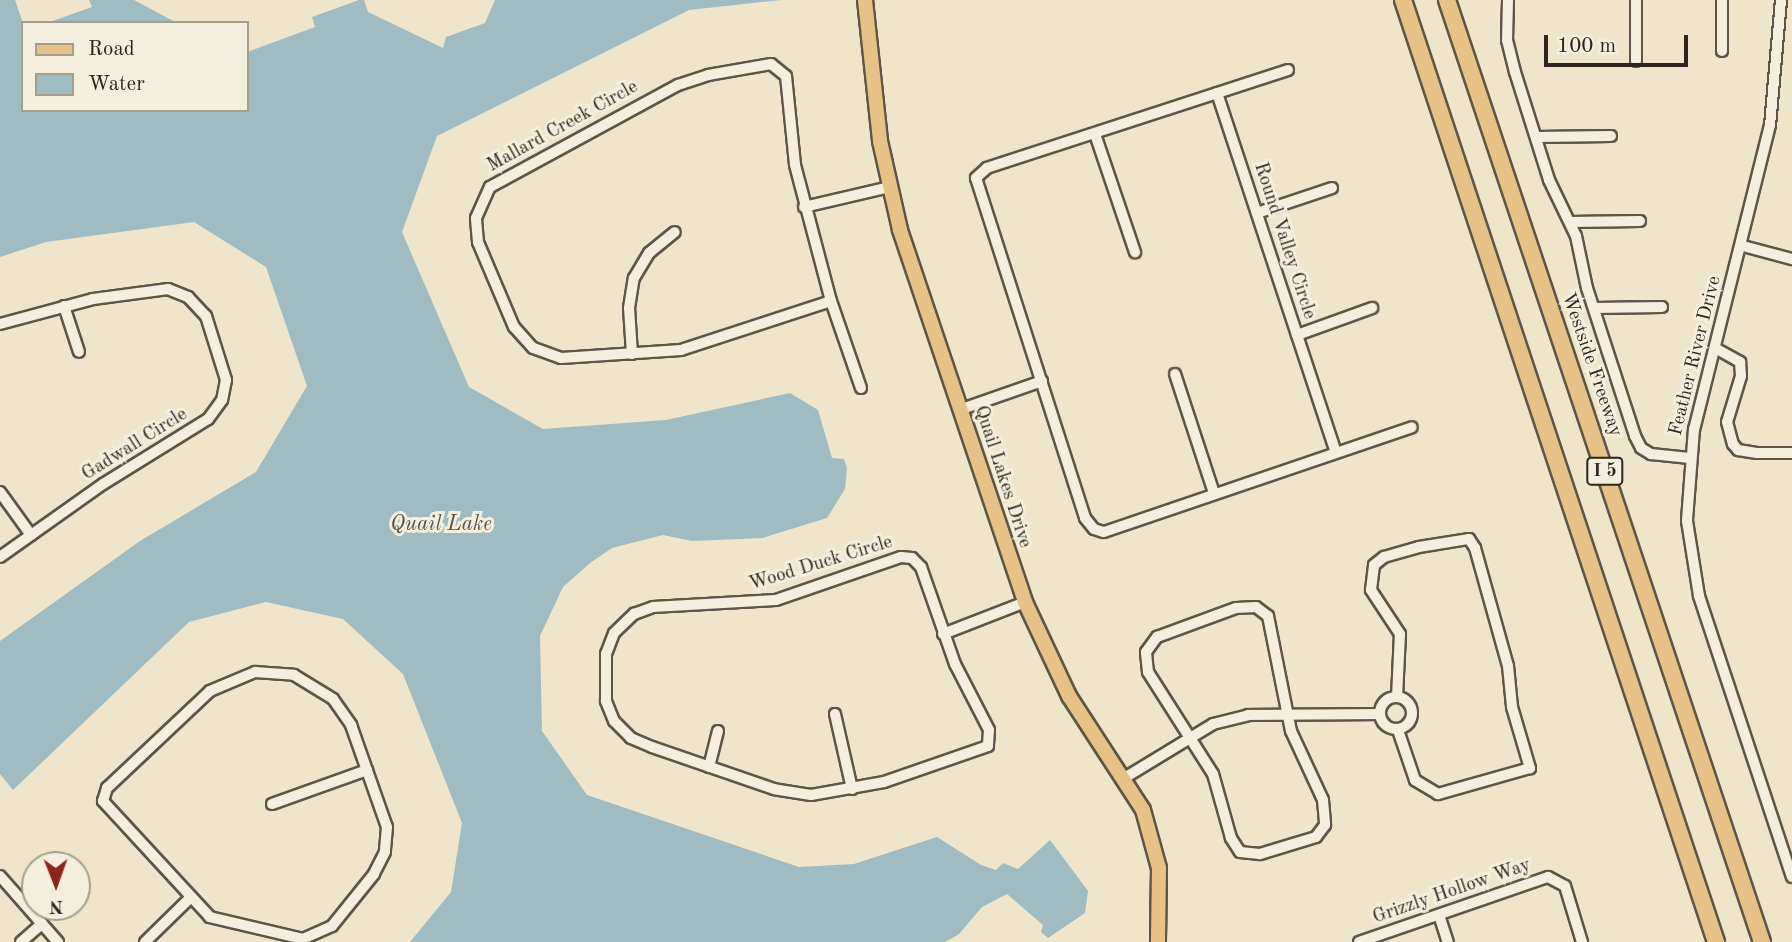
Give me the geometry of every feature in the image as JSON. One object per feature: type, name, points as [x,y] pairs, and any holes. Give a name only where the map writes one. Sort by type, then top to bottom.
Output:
[{"type":"highway","name":"I 5","points":[[1403,0],[1716,942]]},
{"type":"highway","name":"Westside Freeway","points":[[1447,0],[1762,942]]},
{"type":"main road","name":"Quail Lakes Drive","points":[[865,0],[880,141],[890,187],[959,410],[1025,602],[1069,696],[1126,777],[1143,810],[1158,868],[1158,942]]},
{"type":"street","points":[[1508,0],[1507,40],[1549,180],[1570,222],[1594,308],[1641,448],[1651,454],[1690,458]]},
{"type":"street","points":[[1636,0],[1636,61]]},
{"type":"street","points":[[1722,0],[1722,51]]},
{"type":"street","name":"Feather River Drive","points":[[1781,0],[1770,125],[1690,458],[1688,521],[1699,596],[1792,877]]},
{"type":"street","name":"Mallard Creek Circle","points":[[831,302],[710,342],[632,354],[561,358],[541,353],[523,339],[476,234],[480,203],[490,187],[678,85],[708,75],[771,64],[786,76],[792,144],[804,207],[831,302],[860,388]]},
{"type":"street","points":[[1288,69],[986,168],[975,182],[1085,518],[1094,529],[1104,532],[1412,427]]},
{"type":"street","name":"Round Valley Circle","points":[[1217,93],[1336,452]]},
{"type":"street","points":[[1095,134],[1135,252]]},
{"type":"street","points":[[1537,137],[1611,136]]},
{"type":"street","points":[[804,207],[890,187]]},
{"type":"street","points":[[1257,213],[1332,188]]},
{"type":"street","points":[[1570,222],[1640,221]]},
{"type":"street","points":[[632,354],[629,308],[634,278],[649,253],[676,232]]},
{"type":"street","points":[[1743,246],[1792,259]]},
{"type":"street","name":"Gadwall Circle","points":[[0,324],[64,306],[159,288],[188,297],[211,326],[225,366],[225,389],[208,419],[0,557]]},
{"type":"street","points":[[64,306],[79,352]]},
{"type":"street","points":[[1297,335],[1372,307]]},
{"type":"street","points":[[1594,308],[1662,307]]},
{"type":"street","points":[[1715,348],[1740,362],[1741,376],[1727,422],[1733,444],[1738,450],[1757,453],[1792,453]]},
{"type":"street","points":[[1175,374],[1214,493]]},
{"type":"street","points":[[959,410],[1042,381]]},
{"type":"street","points":[[0,492],[31,535]]},
{"type":"street","points":[[1397,697],[1399,634],[1371,590],[1374,565],[1384,557],[1419,547],[1469,540],[1475,548],[1508,666],[1512,707],[1530,768],[1438,794],[1415,780],[1398,730]]},
{"type":"street","name":"Wood Duck Circle","points":[[905,556],[921,567],[943,634],[989,730],[990,744],[852,789],[825,795],[796,794],[709,767],[631,738],[608,709],[608,645],[619,626],[634,614],[653,607],[776,600],[905,556]]},
{"type":"street","points":[[943,634],[1025,602]]},
{"type":"street","points":[[1256,607],[1268,616],[1288,718],[1323,800],[1325,824],[1316,837],[1260,854],[1240,852],[1231,838],[1213,774],[1190,736],[1148,672],[1146,652],[1157,637],[1236,608],[1256,607]]},
{"type":"street","points":[[255,672],[304,679],[341,708],[367,770],[387,827],[382,861],[332,926],[317,935],[292,940],[220,923],[190,899],[103,801],[107,788],[210,691],[255,672]]},
{"type":"street","points":[[1397,697],[1383,704],[1380,714],[1388,728],[1398,730]]},
{"type":"street","points":[[1397,697],[1410,705],[1412,715],[1398,730]]},
{"type":"street","points":[[835,714],[852,789]]},
{"type":"street","points":[[1126,777],[1213,723],[1248,715],[1288,718],[1380,714]]},
{"type":"street","points":[[709,767],[718,731]]},
{"type":"street","points":[[272,804],[367,770]]},
{"type":"street","points":[[0,876],[58,942]]},
{"type":"street","name":"Grizzly Hollow Way","points":[[1359,942],[1548,877],[1557,879],[1565,886],[1581,942]]},
{"type":"street","points":[[145,942],[190,899]]},
{"type":"street","points":[[1439,915],[1448,942]]},
{"type":"street","points":[[21,942],[42,923]]},
{"type":"water","name":"Quail Lake","points":[[0,0],[15,0],[22,21],[21,112],[248,112],[248,52],[315,27],[312,17],[359,0],[364,0],[368,12],[443,48],[446,37],[485,23],[495,0],[781,0],[689,10],[437,136],[402,232],[469,387],[543,429],[666,420],[790,393],[818,410],[832,458],[844,459],[847,468],[845,489],[827,518],[762,538],[692,541],[663,535],[612,548],[590,563],[563,587],[540,636],[542,731],[587,795],[799,867],[854,864],[937,837],[981,865],[996,870],[1003,863],[1018,869],[1050,840],[1088,891],[1085,913],[1048,938],[1041,932],[1043,925],[1007,894],[982,907],[959,934],[945,942],[410,942],[451,892],[462,823],[403,674],[343,619],[266,602],[189,622],[13,790],[0,774],[0,641],[140,541],[256,472],[307,386],[266,267],[194,222],[46,242],[0,257]]},
{"type":"water","points":[[89,0],[134,0],[173,21],[53,21],[92,7]]}]
